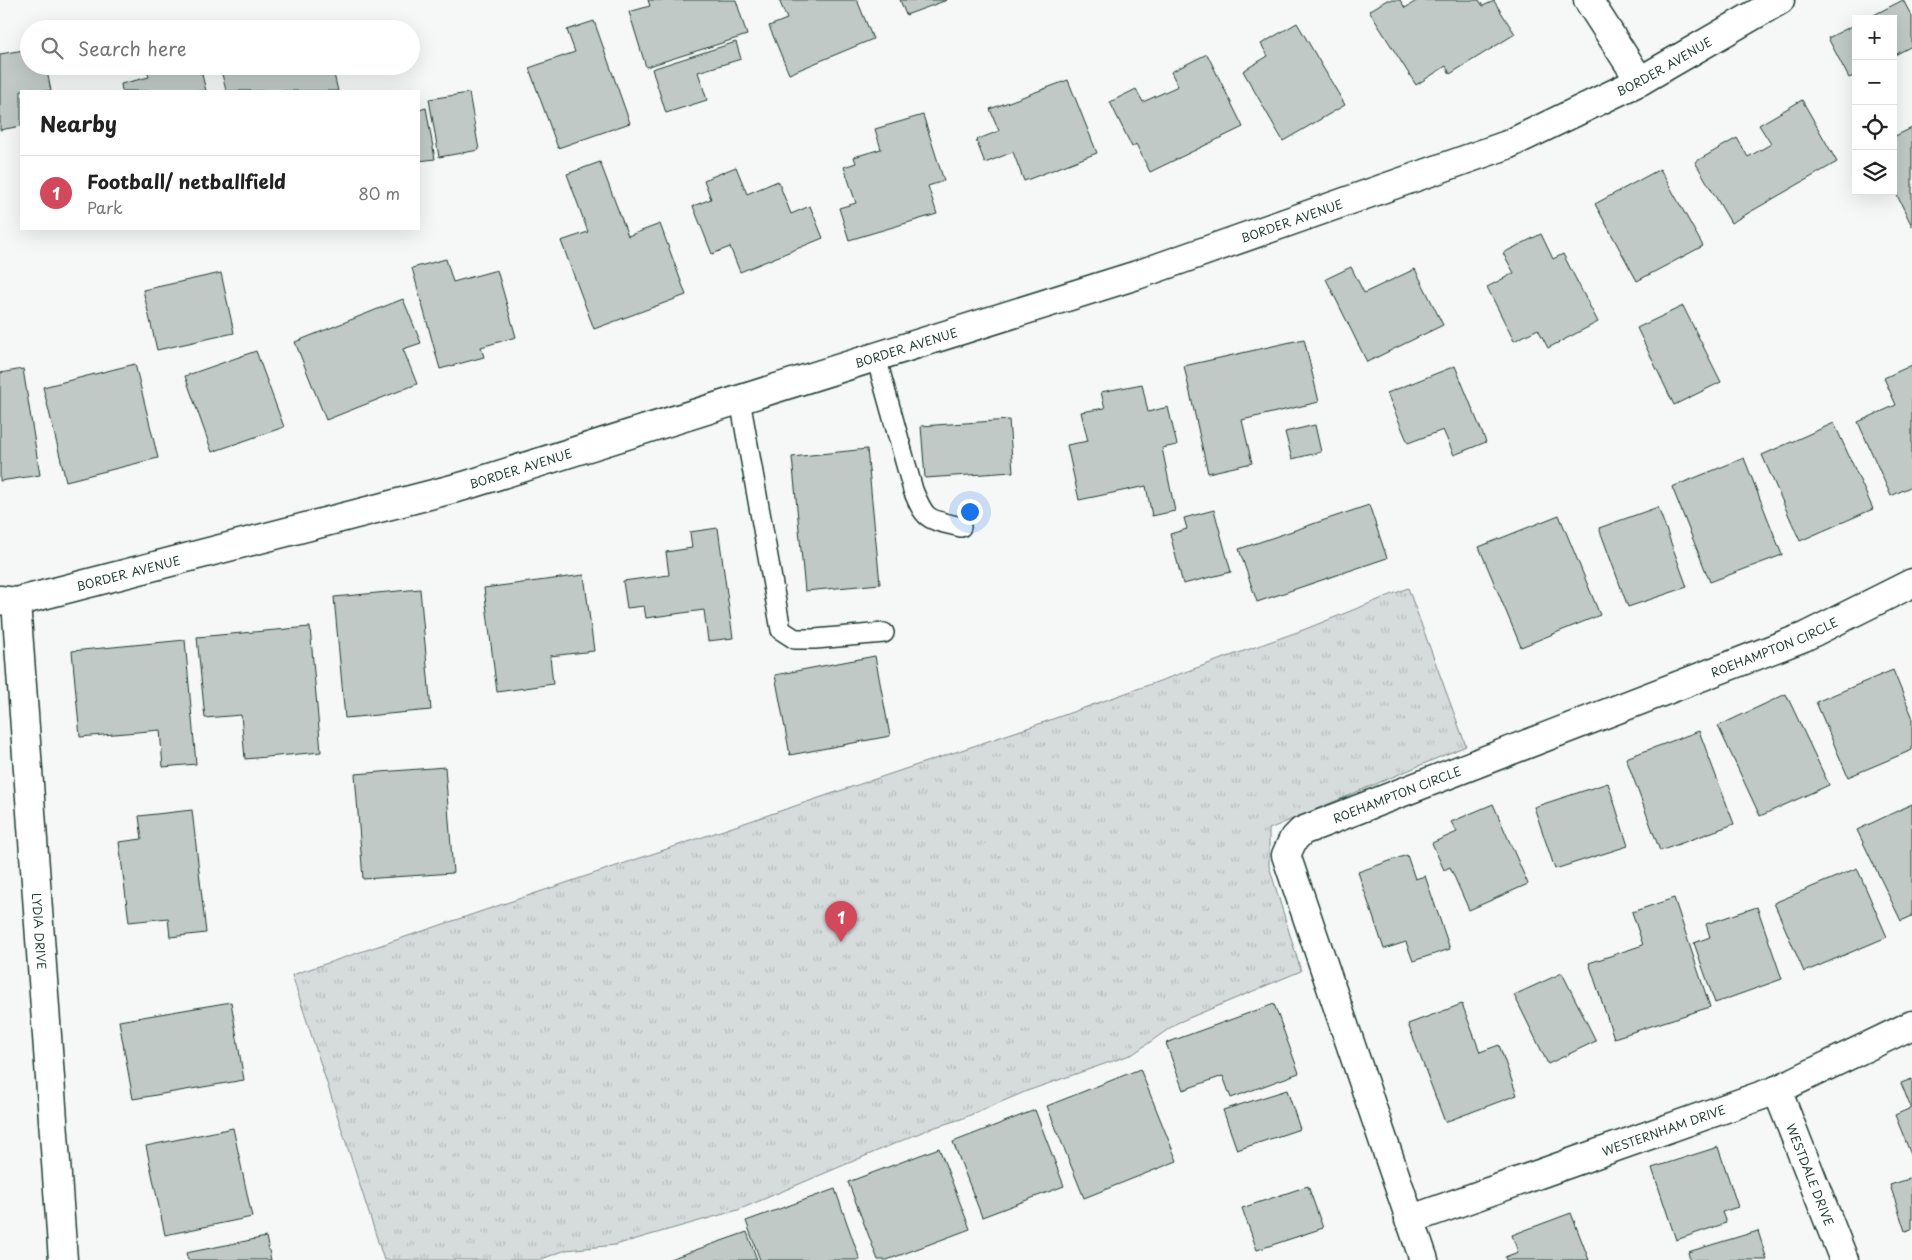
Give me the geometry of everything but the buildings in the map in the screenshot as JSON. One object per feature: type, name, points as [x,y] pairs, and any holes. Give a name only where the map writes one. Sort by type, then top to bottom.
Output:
[{"type":"street","points":[[1588,0],[1640,81]]},
{"type":"street","name":"BORDER AVENUE","points":[[8,601],[464,486],[1137,275],[1507,145],[1640,81],[1780,0]]},
{"type":"street","name":"ROEHAMPTON CIRCLE","points":[[1424,1260],[1286,855],[1293,840],[1302,831],[1804,637],[1912,583]]},
{"type":"street","name":"LYDIA DRIVE","points":[[8,601],[63,1260]]},
{"type":"street","name":"WESTERNHAM DRIVE","points":[[1409,1220],[1777,1090],[1912,1025]]},
{"type":"street","name":"WESTDALE DRIVE","points":[[1777,1090],[1844,1260]]},
{"type":"lane","points":[[876,357],[913,490],[921,510],[928,518],[961,527]]},
{"type":"lane","points":[[740,400],[781,630],[794,639],[884,633]]},
{"type":"green space","points":[[1408,588],[1466,746],[1269,829],[1269,866],[1301,971],[1177,1023],[1133,1054],[1027,1091],[961,1119],[929,1129],[738,1210],[615,1245],[566,1250],[539,1260],[384,1260],[292,975],[1036,725],[1303,630]]},
{"type":"place","name":"Football/ netballfield","points":[[841,942]]}]
